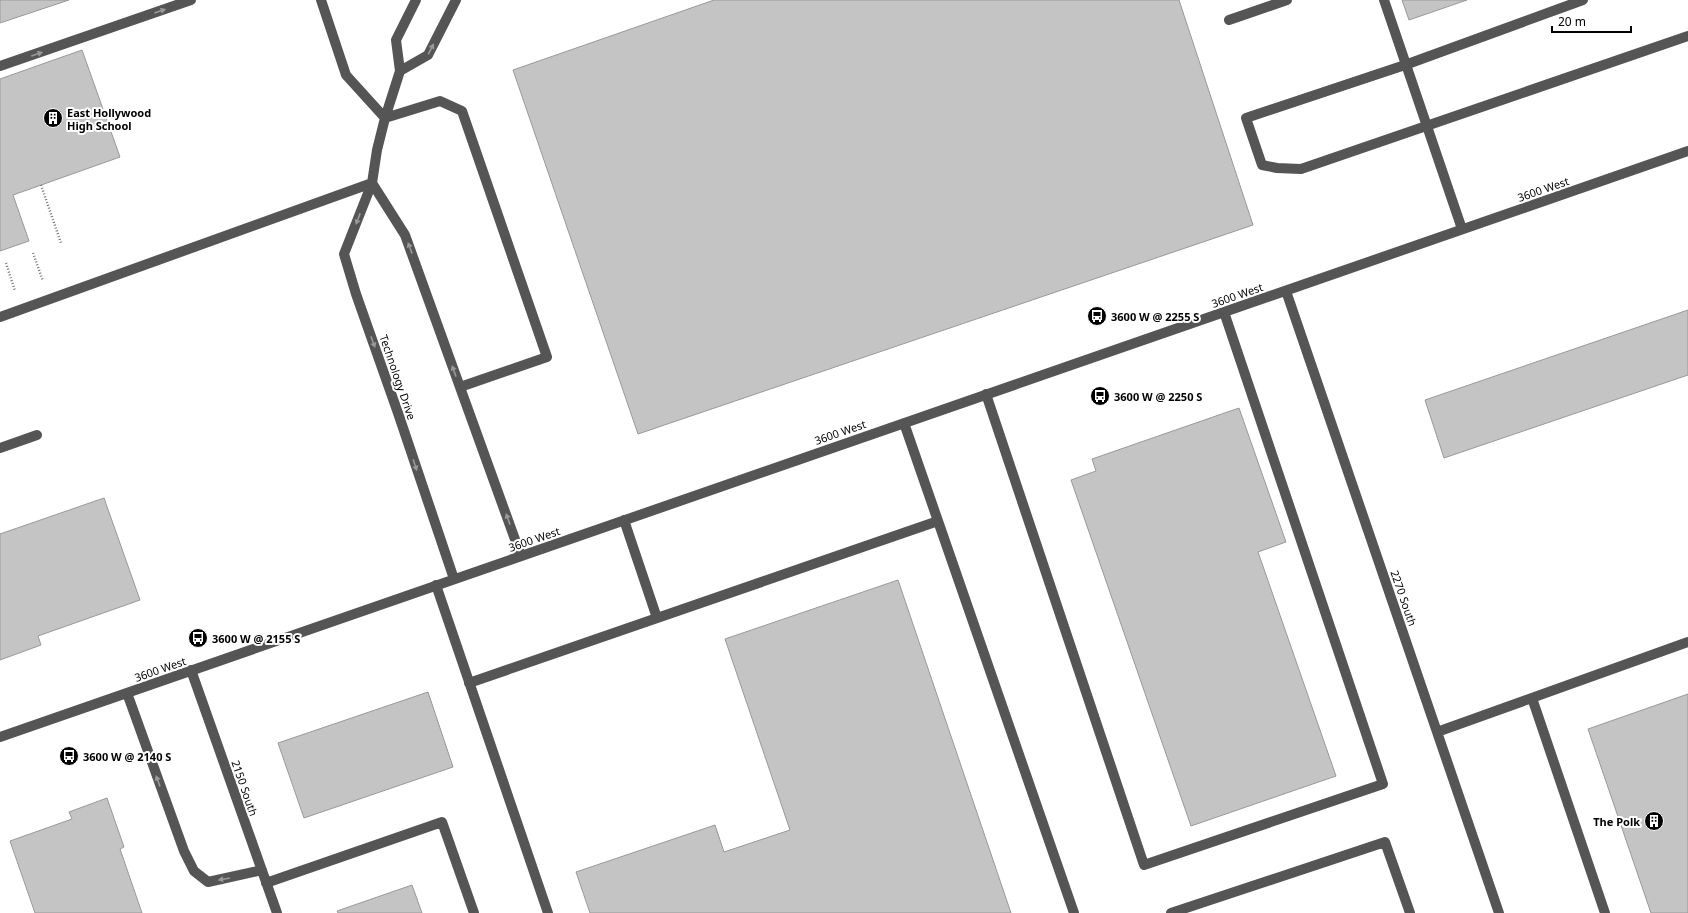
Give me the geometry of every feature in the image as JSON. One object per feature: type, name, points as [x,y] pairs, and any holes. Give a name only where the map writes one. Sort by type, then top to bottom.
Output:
[{"type":"street","points":[[0,66],[191,0]]},
{"type":"street","points":[[321,0],[346,75],[385,118],[440,101],[462,111],[547,357],[460,387]]},
{"type":"street","name":"Technology Drive","points":[[416,0],[396,40],[400,71],[385,118],[377,150],[372,183],[344,254],[356,294],[454,579]]},
{"type":"street","points":[[400,71],[428,55],[456,0]]},
{"type":"street","points":[[1229,20],[1287,0]]},
{"type":"street","points":[[1384,0],[1462,229]]},
{"type":"street","points":[[1583,0],[1406,65],[1246,118],[1262,165],[1277,168],[1301,169],[1688,36]]},
{"type":"street","name":"3600 West","points":[[0,737],[1688,151]]},
{"type":"street","points":[[0,316],[372,183],[405,235],[521,556]]},
{"type":"street","name":"2270 South","points":[[1286,291],[1499,913]]},
{"type":"street","points":[[986,394],[1144,865],[1383,784],[1224,312]]},
{"type":"street","points":[[904,423],[1074,913]]},
{"type":"street","points":[[0,448],[37,435]]},
{"type":"street","points":[[624,520],[657,618]]},
{"type":"street","points":[[469,683],[938,522]]},
{"type":"street","points":[[436,585],[548,913]]},
{"type":"street","points":[[1437,732],[1688,642]]},
{"type":"street","name":"2150 South","points":[[191,670],[277,913]]},
{"type":"street","points":[[127,693],[181,844],[194,871],[208,882],[262,870]]},
{"type":"street","points":[[1532,698],[1605,913]]},
{"type":"street","points":[[266,883],[442,822],[474,913]]},
{"type":"street","points":[[1171,913],[1385,842],[1410,913]]},
{"type":"path","points":[[41,185],[61,243]]},
{"type":"path","points":[[33,253],[49,299]]},
{"type":"path","points":[[6,263],[20,309]]},
{"type":"building","points":[[0,0],[69,0],[0,23]]},
{"type":"building","points":[[714,0],[1179,0],[1253,225],[638,434],[513,70]]},
{"type":"building","points":[[1402,0],[1467,0],[1409,20]]},
{"type":"building","name":"East Hollywood High School","points":[[82,50],[120,157],[13,195],[29,241],[0,251],[0,79]]},
{"type":"building","points":[[1688,310],[1688,375],[1444,458],[1425,400]]},
{"type":"building","points":[[1239,408],[1286,542],[1258,552],[1336,776],[1191,826],[1071,480],[1096,471],[1092,459]]},
{"type":"building","points":[[104,498],[140,600],[38,636],[41,645],[0,660],[0,534]]},
{"type":"building","points":[[898,580],[1011,913],[590,913],[576,872],[715,825],[724,852],[790,830],[725,639]]},
{"type":"building","points":[[428,692],[453,767],[304,818],[278,743]]},
{"type":"building","name":"The Polk","points":[[1688,694],[1688,913],[1651,913],[1588,729]]},
{"type":"building","points":[[107,798],[124,847],[120,849],[142,913],[35,913],[10,841],[72,819],[69,812]]},
{"type":"building","points":[[412,885],[422,913],[338,913],[337,911]]},
{"type":"place","name":"East Hollywood High School","points":[[53,118]]},
{"type":"place","name":"3600 W @ 2255 S","points":[[1097,316]]},
{"type":"place","name":"3600 W @ 2250 S","points":[[1100,396]]},
{"type":"place","name":"3600 W @ 2155 S","points":[[198,638]]},
{"type":"place","name":"3600 W @ 2140 S","points":[[69,756]]},
{"type":"place","name":"The Polk","points":[[1654,821]]}]
